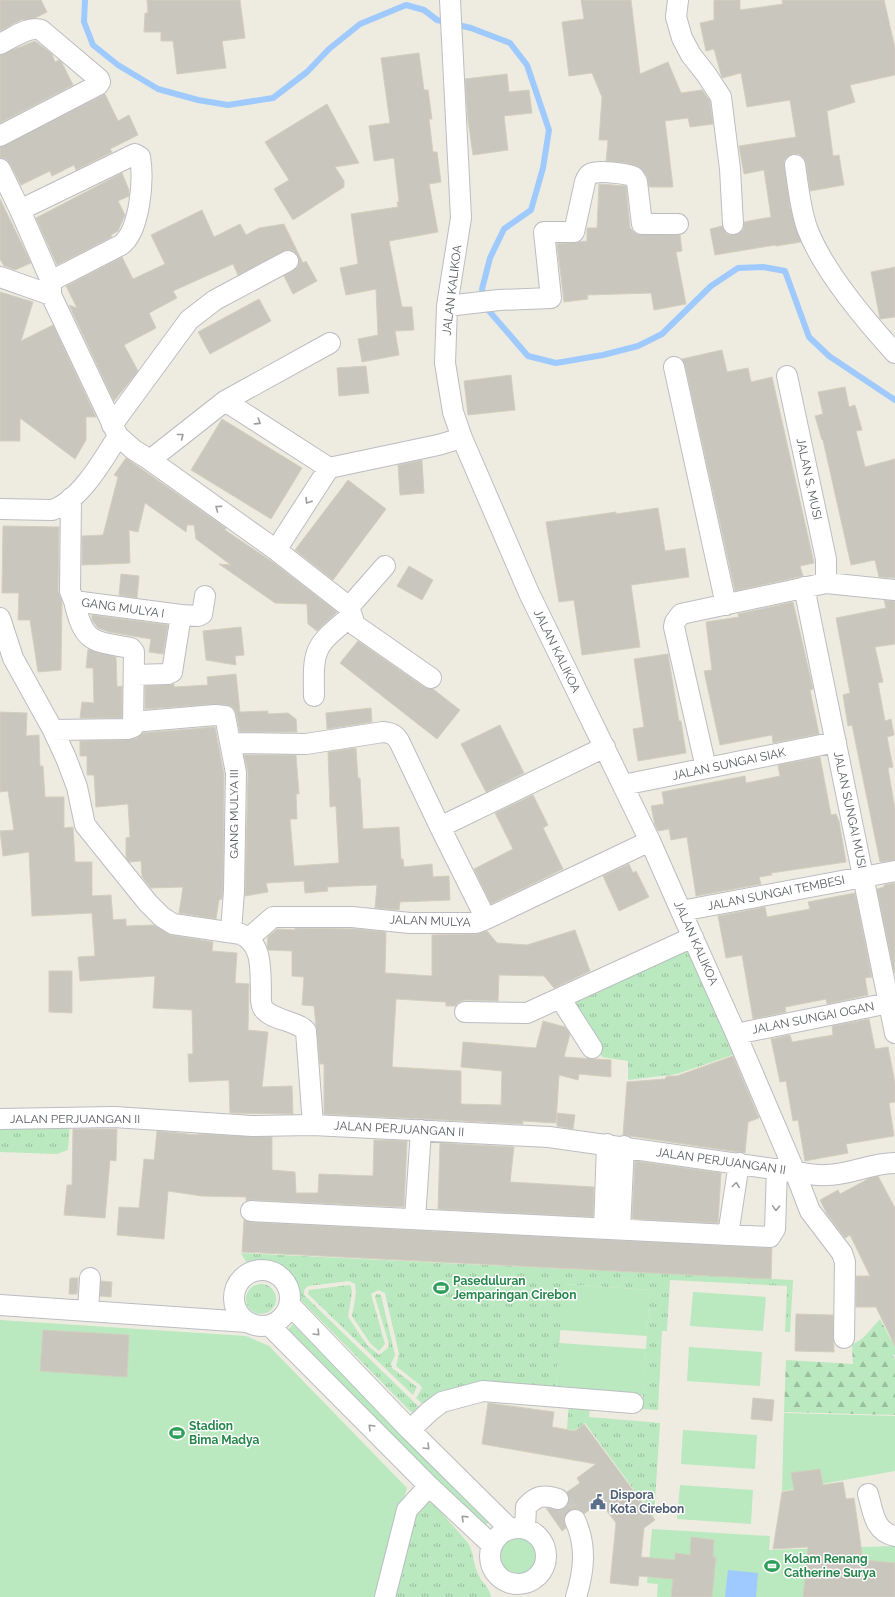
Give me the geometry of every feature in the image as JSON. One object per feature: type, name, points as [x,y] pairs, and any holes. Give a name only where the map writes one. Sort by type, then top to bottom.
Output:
[{"type":"street","points":[[678,0],[676,17],[682,38],[691,55],[706,74],[721,98],[730,169],[733,224]]},
{"type":"street","name":"JALAN KALIKOA","points":[[450,1],[461,218],[447,306],[445,341],[446,370],[453,412],[462,438],[529,593],[650,841],[736,1034],[786,1170],[810,1211],[844,1257],[844,1338]]},
{"type":"street","points":[[0,44],[37,28],[99,78],[100,82],[98,85],[0,136]]},
{"type":"street","points":[[0,276],[51,288],[121,245],[133,230],[139,203],[140,157],[135,154],[20,210]]},
{"type":"street","points":[[795,165],[802,210],[814,243],[847,294],[882,340],[895,353]]},
{"type":"street","points":[[0,170],[20,210],[51,288],[115,431],[134,450],[276,550],[350,612],[355,625],[431,678]]},
{"type":"street","points":[[447,306],[498,300],[551,298],[544,232],[574,232],[585,182],[591,173],[620,174],[634,177],[637,182],[642,224],[678,224]]},
{"type":"street","points":[[0,509],[52,510],[71,498],[90,480],[115,431],[189,320],[215,300],[288,261]]},
{"type":"street","points":[[150,460],[225,401],[330,343]]},
{"type":"street","points":[[674,367],[726,605]]},
{"type":"street","name":"JALAN S. MUSI","points":[[787,376],[826,559],[826,583]]},
{"type":"street","points":[[225,401],[328,468],[438,445],[462,438]]},
{"type":"street","points":[[276,550],[328,468]]},
{"type":"street","name":"GANG MULYA I","points":[[71,498],[70,590],[74,601],[198,616],[202,614],[205,596]]},
{"type":"street","points":[[314,696],[313,668],[317,648],[350,612],[385,566]]},
{"type":"street","points":[[706,768],[674,625],[677,618],[685,612],[726,605],[826,583],[895,590]]},
{"type":"street","name":"JALAN SUNGAI MUSI","points":[[804,587],[895,1033]]},
{"type":"street","points":[[53,730],[128,729],[133,727],[134,652],[131,648],[98,642],[89,636],[80,624],[74,601]]},
{"type":"street","name":"GANG MULYA I","points":[[134,675],[168,674],[172,672],[181,615]]},
{"type":"street","points":[[0,618],[13,658],[53,730],[76,787],[85,825],[148,903],[162,917],[173,924],[240,935],[256,947],[260,959],[261,999],[263,1009],[269,1014],[301,1025],[306,1031],[313,1125]]},
{"type":"street","name":"GANG MULYA III","points":[[133,722],[215,715],[224,716],[231,743],[236,773],[234,891],[240,935]]},
{"type":"street","points":[[231,743],[306,744],[383,732],[389,733],[397,738],[486,920]]},
{"type":"street","name":"JALAN SUNGAI SIAK","points":[[623,785],[836,742]]},
{"type":"street","points":[[440,827],[604,747]]},
{"type":"street","name":"JALAN MULYA","points":[[240,935],[273,917],[352,917],[410,923],[476,923],[486,920],[650,841]]},
{"type":"street","name":"JALAN SUNGAI TEMBESI","points":[[681,911],[895,871]]},
{"type":"street","points":[[465,1012],[527,1013],[693,937]]},
{"type":"street","points":[[560,998],[592,1048]]},
{"type":"street","name":"JALAN SUNGAI OGAN","points":[[736,1034],[889,1003]]},
{"type":"street","name":"JALAN PERJUANGAN II","points":[[0,1119],[114,1117],[252,1126],[313,1125],[549,1136],[786,1170]]},
{"type":"street","points":[[415,1219],[420,1130]]},
{"type":"street","points":[[612,1229],[615,1145]]},
{"type":"street","points":[[728,1234],[739,1163]]},
{"type":"street","points":[[251,1211],[770,1237],[775,1229],[786,1170],[827,1176],[872,1165],[895,1163]]},
{"type":"street","points":[[0,1305],[247,1322],[260,1327],[270,1326],[279,1322],[286,1314],[290,1305],[288,1286],[281,1278],[268,1271],[254,1271],[238,1282],[234,1292],[236,1311],[247,1322]]},
{"type":"street","points":[[88,1312],[90,1278]]},
{"type":"street","points":[[290,1305],[410,1430],[517,1529],[536,1533],[542,1540],[546,1548],[547,1557],[540,1574],[525,1590],[513,1584],[501,1588],[491,1564],[490,1555],[492,1545],[496,1538],[517,1529],[526,1507],[534,1499],[542,1496],[558,1499]]},
{"type":"street","points":[[270,1326],[429,1486],[492,1545]]},
{"type":"street","points":[[410,1430],[442,1402],[482,1390],[633,1403]]},
{"type":"street","points":[[385,1597],[407,1510],[429,1486]]},
{"type":"street","points":[[868,1494],[876,1522],[881,1530],[889,1535],[895,1536]]},
{"type":"street","points":[[575,1520],[582,1541],[584,1565],[576,1597]]},
{"type":"green space","points":[[683,949],[690,950],[738,1053],[677,1074],[628,1080],[628,1061],[602,1057],[569,1004]]},
{"type":"green space","points":[[70,1124],[68,1150],[57,1154],[0,1152],[0,1125]]},
{"type":"green space","points":[[241,1253],[793,1280],[790,1332],[785,1332],[787,1286],[670,1280],[667,1331],[662,1331],[658,1410],[642,1409],[650,1290],[564,1284],[556,1387],[515,1385],[415,1416],[300,1299],[298,1288],[289,1271],[275,1261],[267,1259],[257,1259],[246,1262]],"holes":[[[349,1281],[355,1284],[356,1294],[352,1316],[370,1343],[379,1351],[385,1344],[371,1294],[378,1290],[385,1293],[399,1354],[396,1366],[422,1388],[416,1398],[424,1405],[421,1409],[304,1295],[304,1290],[308,1286]]]},
{"type":"green space","points":[[261,1284],[272,1288],[276,1299],[272,1310],[261,1314],[250,1310],[246,1299],[250,1288]]},
{"type":"green space","points":[[563,1284],[650,1290],[647,1336],[560,1330]]},
{"type":"green space","points":[[351,1286],[352,1293],[348,1317],[367,1345],[379,1355],[388,1348],[389,1344],[375,1297],[376,1294],[381,1295],[395,1355],[391,1364],[392,1368],[417,1387],[413,1395],[308,1294],[309,1290]]},
{"type":"green space","points":[[693,1292],[766,1297],[763,1331],[690,1326]]},
{"type":"green space","points":[[880,1319],[891,1340],[895,1339],[895,1354],[893,1355],[895,1360],[895,1415],[784,1412],[786,1360],[853,1364],[852,1345],[863,1338]]},
{"type":"green space","name":"Stadion Bima Madya","points":[[0,1320],[246,1336],[269,1346],[407,1488],[375,1597],[0,1597]]},
{"type":"green space","points":[[293,1324],[489,1522],[484,1527],[288,1330]]},
{"type":"green space","points":[[559,1343],[646,1349],[643,1395],[556,1389]]},
{"type":"green space","points":[[689,1347],[762,1352],[760,1386],[687,1381]]},
{"type":"green space","points":[[569,1401],[590,1403],[589,1417],[660,1423],[654,1517],[585,1423],[575,1430],[567,1429]]},
{"type":"green space","points":[[784,1413],[895,1416],[895,1471],[782,1491]]},
{"type":"green space","points":[[683,1430],[757,1435],[755,1469],[681,1464]]},
{"type":"green space","points":[[680,1485],[753,1490],[751,1524],[677,1519]]},
{"type":"green space","points":[[429,1502],[434,1504],[468,1543],[477,1572],[491,1597],[390,1597],[413,1513],[423,1504]]},
{"type":"green space","name":"Kolam Renang Catherine Surya","points":[[652,1529],[770,1536],[769,1550],[895,1546],[895,1597],[657,1597],[658,1584],[647,1583]]},
{"type":"green space","points":[[514,1536],[522,1536],[530,1539],[536,1545],[539,1557],[536,1569],[530,1575],[522,1578],[514,1578],[506,1575],[500,1569],[497,1561],[497,1553],[500,1545],[506,1539]]},
{"type":"water","points":[[728,1570],[758,1573],[756,1597],[725,1597]]},
{"type":"building","points":[[0,0],[41,0],[47,12],[35,18],[21,20],[0,31]]},
{"type":"building","points":[[147,0],[240,0],[245,38],[222,41],[226,68],[177,74],[173,41],[161,41],[161,32],[144,32],[145,13],[148,13]]},
{"type":"building","points":[[581,0],[631,0],[640,74],[668,62],[681,93],[702,90],[710,101],[713,124],[690,127],[688,118],[665,121],[673,187],[649,187],[647,176],[639,167],[627,163],[606,161],[608,140],[599,140],[602,97],[592,73],[569,76],[562,22],[584,19]]},
{"type":"building","points":[[714,0],[740,0],[740,10],[783,4],[782,0],[884,0],[895,48],[895,75],[850,85],[855,102],[827,111],[833,156],[839,155],[844,185],[810,191],[804,158],[799,154],[793,154],[788,156],[784,161],[790,207],[801,242],[715,255],[710,229],[722,226],[727,234],[734,235],[743,230],[744,222],[771,217],[764,170],[744,174],[739,146],[796,137],[790,100],[747,107],[741,73],[722,78],[714,49],[706,51],[700,23],[714,20]]},
{"type":"building","points":[[35,41],[52,54],[55,62],[59,60],[62,63],[73,85],[0,123],[0,55]]},
{"type":"building","points":[[419,53],[424,90],[428,90],[432,119],[429,119],[433,152],[437,152],[441,182],[429,184],[438,232],[389,241],[402,307],[412,307],[414,330],[395,331],[399,355],[362,362],[358,339],[378,335],[376,289],[346,295],[340,268],[358,264],[351,214],[398,207],[397,202],[399,202],[394,158],[374,161],[369,126],[390,123],[381,58]]},
{"type":"building","points":[[507,74],[509,92],[529,90],[532,113],[504,116],[508,150],[473,155],[468,120],[465,79]]},
{"type":"building","points":[[105,94],[118,121],[129,115],[138,135],[110,149],[112,152],[76,170],[74,165],[52,176],[50,171],[21,185],[10,164],[6,159],[0,158],[0,147]]},
{"type":"building","points":[[327,104],[359,163],[335,167],[344,181],[344,187],[293,220],[274,189],[289,180],[265,142]]},
{"type":"building","points":[[122,173],[129,190],[129,196],[118,201],[125,215],[118,231],[111,235],[112,237],[57,265],[36,218]]},
{"type":"building","points":[[599,184],[626,186],[630,228],[636,234],[680,235],[682,251],[676,252],[686,304],[654,310],[651,293],[587,295],[588,299],[564,302],[557,244],[587,241],[587,228],[597,228]]},
{"type":"building","points":[[0,199],[31,263],[15,270],[4,266],[0,259]]},
{"type":"building","points":[[202,210],[214,237],[240,224],[246,235],[259,228],[284,224],[303,263],[306,261],[317,281],[293,294],[284,276],[298,267],[299,261],[294,251],[288,250],[238,275],[233,264],[173,291],[177,298],[149,313],[156,328],[124,345],[138,371],[114,401],[69,305],[77,308],[66,286],[122,257],[133,279],[165,264],[151,235]]},
{"type":"building","points":[[895,267],[895,317],[880,319],[871,272]]},
{"type":"building","points":[[0,292],[33,302],[21,341],[53,325],[96,417],[86,417],[86,440],[75,459],[20,418],[20,441],[0,441]]},
{"type":"building","points":[[259,299],[271,321],[210,354],[198,332]]},
{"type":"building","points":[[722,350],[727,372],[748,368],[751,382],[772,377],[814,563],[800,566],[803,576],[735,591],[685,365],[682,359]]},
{"type":"building","points":[[366,366],[369,393],[339,396],[337,368]]},
{"type":"building","points":[[511,375],[515,410],[468,415],[464,381]]},
{"type":"building","points":[[845,387],[849,407],[855,405],[862,430],[856,431],[865,467],[895,459],[895,578],[879,577],[875,560],[851,565],[823,440],[815,416],[823,414],[818,392]]},
{"type":"building","points":[[222,419],[302,468],[271,519],[191,470]]},
{"type":"building","points":[[126,458],[226,528],[225,530],[274,563],[337,612],[317,631],[308,624],[307,604],[275,603],[219,564],[231,565],[196,539],[194,525],[187,525],[186,532],[145,503],[138,532],[129,530],[130,563],[82,565],[82,536],[103,535],[118,477],[114,475]]},
{"type":"building","points":[[422,460],[424,493],[400,495],[398,465]]},
{"type":"building","points":[[348,480],[386,509],[333,580],[295,550]]},
{"type":"building","points":[[658,508],[665,551],[685,548],[689,577],[631,585],[640,647],[582,655],[574,600],[559,602],[546,522],[616,512],[616,514]]},
{"type":"building","points":[[3,526],[59,527],[58,591],[62,601],[61,670],[38,672],[30,620],[18,620],[19,593],[2,593]]},
{"type":"building","points":[[409,566],[433,580],[422,600],[397,586]]},
{"type":"building","points":[[121,574],[139,576],[137,598],[119,595]]},
{"type":"building","points":[[884,600],[895,601],[895,644],[875,647],[883,682],[878,683],[885,721],[891,719],[894,735],[887,737],[893,767],[888,768],[895,809],[895,860],[880,862],[852,725],[848,726],[843,695],[850,693],[836,618],[886,608]]},
{"type":"building","points":[[793,602],[813,689],[810,690],[819,734],[773,743],[772,735],[720,745],[704,671],[712,670],[706,622],[739,617],[738,614]]},
{"type":"building","points":[[92,615],[168,625],[163,654],[149,652],[151,639],[109,632],[98,628],[92,620]]},
{"type":"building","points":[[241,627],[244,655],[235,656],[236,665],[206,660],[203,631]]},
{"type":"building","points":[[358,641],[424,687],[433,689],[460,710],[437,739],[340,663]]},
{"type":"building","points":[[88,649],[116,657],[117,687],[122,686],[122,718],[80,718],[82,702],[94,703],[93,668],[86,668]]},
{"type":"building","points":[[668,654],[686,753],[638,761],[633,729],[644,727],[634,659]]},
{"type":"building","points":[[236,674],[240,712],[268,711],[268,714],[288,713],[296,719],[297,732],[240,732],[236,713],[232,707],[226,705],[214,704],[145,709],[145,686],[174,684],[174,687],[208,685],[207,677]]},
{"type":"building","points":[[371,708],[372,722],[327,729],[326,713]]},
{"type":"building","points":[[0,712],[27,713],[26,736],[39,735],[40,766],[43,766],[45,797],[64,797],[64,828],[73,827],[75,862],[92,862],[92,896],[111,895],[113,920],[126,919],[126,926],[154,925],[171,935],[213,942],[212,951],[237,953],[235,983],[249,984],[248,1030],[268,1032],[262,1087],[292,1086],[293,1114],[230,1113],[229,1080],[189,1082],[188,1054],[193,1054],[192,1010],[153,1008],[155,976],[80,981],[78,957],[95,956],[92,913],[32,916],[29,852],[3,856],[0,831],[14,830],[8,791],[0,792]]},
{"type":"building","points":[[500,725],[524,773],[486,792],[461,744]]},
{"type":"building","points":[[215,727],[224,774],[223,890],[222,899],[219,900],[216,919],[179,913],[183,887],[151,888],[142,877],[141,861],[129,862],[126,858],[126,838],[130,837],[128,804],[96,807],[94,775],[87,775],[87,756],[80,756],[80,741],[128,740],[137,738],[143,733]]},
{"type":"building","points":[[356,748],[358,778],[360,778],[363,829],[399,827],[401,859],[403,859],[404,867],[432,864],[433,877],[449,876],[450,900],[400,902],[399,910],[375,908],[377,885],[327,887],[328,891],[305,893],[304,881],[266,883],[268,892],[245,896],[248,773],[244,755],[296,755],[299,794],[296,794],[297,819],[290,819],[294,866],[339,863],[336,806],[330,807],[328,752]]},
{"type":"building","points":[[820,757],[831,815],[836,814],[839,821],[846,862],[771,873],[772,875],[759,877],[761,884],[696,896],[687,837],[671,840],[669,829],[658,831],[655,825],[651,806],[664,804],[662,792],[745,776],[746,783],[780,776],[778,765]]},
{"type":"building","points":[[533,795],[548,825],[543,828],[563,869],[491,904],[474,869],[513,849],[495,813]]},
{"type":"building","points":[[629,864],[633,873],[636,871],[649,897],[619,911],[603,876]]},
{"type":"building","points":[[895,883],[894,973],[877,889],[884,887],[884,885]]},
{"type":"building","points":[[855,893],[872,977],[865,978],[868,995],[827,1004],[826,999],[785,1007],[786,1012],[753,1019],[742,955],[726,958],[718,916],[765,907],[767,917],[810,909],[808,902]]},
{"type":"building","points":[[295,928],[357,929],[386,932],[385,973],[432,976],[432,935],[476,934],[487,931],[497,943],[527,945],[575,930],[590,971],[554,988],[544,976],[499,975],[498,1001],[465,1000],[459,1002],[455,1006],[446,1006],[446,1002],[396,999],[392,1067],[461,1071],[461,1104],[501,1105],[502,1071],[461,1067],[463,1042],[536,1048],[543,1021],[565,1027],[570,1034],[564,1057],[611,1060],[611,1077],[579,1074],[578,1080],[559,1075],[556,1123],[523,1121],[523,1124],[324,1114],[324,1064],[320,1064],[314,1006],[302,1005],[304,977],[292,976],[292,951],[268,950],[267,946],[268,937],[277,929],[295,930]]},
{"type":"building","points":[[49,971],[72,971],[72,1013],[49,1012]]},
{"type":"building","points":[[869,1019],[875,1049],[888,1047],[895,1083],[895,1102],[889,1103],[894,1136],[846,1144],[848,1153],[805,1161],[798,1120],[793,1121],[786,1081],[780,1082],[771,1039],[790,1035],[792,1042],[833,1035],[832,1026]]},
{"type":"building","points":[[733,1056],[759,1118],[748,1122],[745,1153],[623,1135],[627,1082],[665,1079],[667,1076],[677,1076]]},
{"type":"building","points":[[557,1113],[575,1115],[573,1129],[557,1126]]},
{"type":"building","points":[[73,1129],[117,1129],[116,1161],[110,1160],[105,1218],[64,1215],[67,1185],[72,1185]]},
{"type":"building","points":[[157,1131],[198,1135],[272,1137],[272,1170],[295,1172],[296,1193],[318,1193],[319,1174],[373,1176],[374,1140],[407,1141],[404,1207],[252,1200],[246,1201],[246,1197],[202,1196],[168,1191],[164,1239],[117,1235],[119,1207],[139,1208],[144,1159],[154,1160]]},
{"type":"building","points":[[440,1143],[514,1147],[510,1182],[594,1187],[593,1217],[438,1209]]},
{"type":"building","points":[[635,1161],[721,1173],[718,1223],[632,1219]]},
{"type":"building","points":[[878,1176],[895,1208],[895,1346],[876,1307],[856,1307],[856,1276],[870,1276],[850,1235],[845,1238],[827,1214],[820,1200],[838,1190],[840,1194],[870,1178]]},
{"type":"building","points":[[244,1220],[250,1222],[772,1248],[771,1279],[242,1252]]},
{"type":"building","points":[[70,1278],[78,1278],[77,1294],[69,1294]]},
{"type":"building","points":[[101,1281],[112,1282],[111,1297],[100,1296]]},
{"type":"building","points":[[796,1314],[833,1315],[834,1352],[795,1351]]},
{"type":"building","points":[[43,1330],[129,1335],[127,1377],[40,1371]]},
{"type":"building","points":[[753,1398],[774,1400],[772,1421],[751,1419]]},
{"type":"building","name":"Dispora Kota Cirebon","points":[[488,1403],[554,1412],[552,1427],[575,1431],[584,1424],[655,1520],[644,1528],[641,1557],[675,1560],[675,1553],[690,1555],[691,1537],[714,1540],[713,1557],[716,1557],[712,1597],[671,1597],[673,1579],[639,1576],[638,1586],[610,1583],[616,1523],[603,1506],[600,1509],[597,1504],[584,1514],[577,1509],[570,1509],[564,1518],[566,1528],[562,1531],[546,1508],[560,1510],[566,1508],[569,1502],[567,1492],[580,1483],[577,1478],[596,1464],[482,1444]]},
{"type":"building","points":[[820,1469],[823,1485],[843,1482],[846,1499],[854,1498],[863,1560],[895,1563],[895,1597],[803,1597],[808,1547],[773,1549],[782,1492],[794,1490],[791,1473]]},
{"type":"waterway","points":[[85,0],[84,22],[93,45],[118,65],[158,89],[198,100],[228,105],[273,98],[307,72],[329,49],[360,24],[406,5],[424,10],[437,20],[471,28],[510,43],[527,65],[549,130],[543,168],[531,210],[504,229],[490,258],[482,289],[489,311],[528,356],[556,363],[603,355],[638,346],[662,334],[711,286],[738,268],[763,267],[785,271],[809,337],[829,356],[895,400]]},
{"type":"tunnel","points":[[558,1499],[566,1506],[575,1520]]},
{"type":"place","name":"Paseduluran Jemparingan Cirebon","points":[[441,1288]]},
{"type":"place","name":"Stadion Bima Madya","points":[[177,1433]]},
{"type":"place","name":"Dispora Kota Cirebon","points":[[598,1502]]},
{"type":"place","name":"Kolam Renang Catherine Surya","points":[[772,1566]]}]
